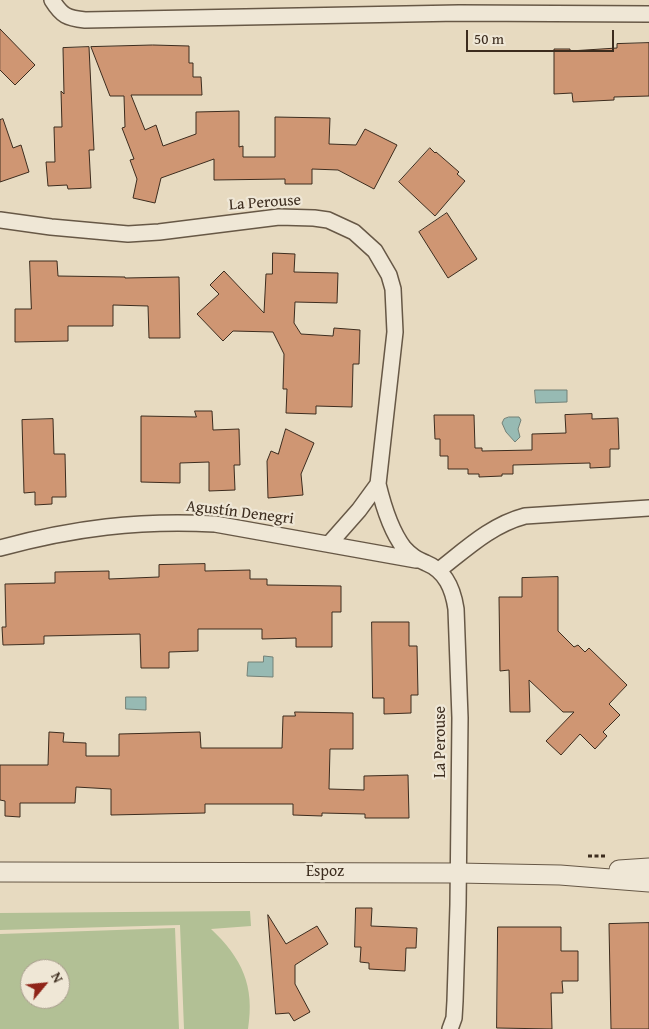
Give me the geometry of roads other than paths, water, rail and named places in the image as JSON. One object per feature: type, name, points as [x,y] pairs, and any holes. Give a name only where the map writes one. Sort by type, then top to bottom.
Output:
[{"type":"street","points":[[55,5],[68,18],[85,20],[459,6],[649,14]]},
{"type":"street","name":"La Perouse","points":[[0,220],[128,234],[279,217],[328,220],[354,232],[375,251],[389,276],[393,289],[395,332],[378,484],[382,501],[404,548],[416,560],[427,563],[439,570],[448,581],[454,594],[456,609],[460,718],[458,905],[454,1018],[450,1029]]},
{"type":"street","name":"La Perouse","points":[[328,544],[359,510],[378,484]]},
{"type":"street","points":[[439,570],[480,537],[508,520],[525,516],[649,508]]},
{"type":"street","name":"Agustín Denegri","points":[[0,548],[69,531],[121,524],[157,522],[215,524],[416,560]]},
{"type":"street","points":[[560,875],[649,868]]},
{"type":"street","name":"Espoz","points":[[0,872],[457,872],[560,875],[649,882]]},
{"type":"water","points":[[535,390],[567,390],[567,402],[536,403]]},
{"type":"water","points":[[519,417],[521,420],[518,429],[520,437],[515,442],[506,432],[502,423],[504,419]]},
{"type":"water","points":[[264,656],[273,657],[273,677],[247,676],[248,662],[263,662]]},
{"type":"water","points":[[126,697],[146,697],[146,710],[126,709]]}]
